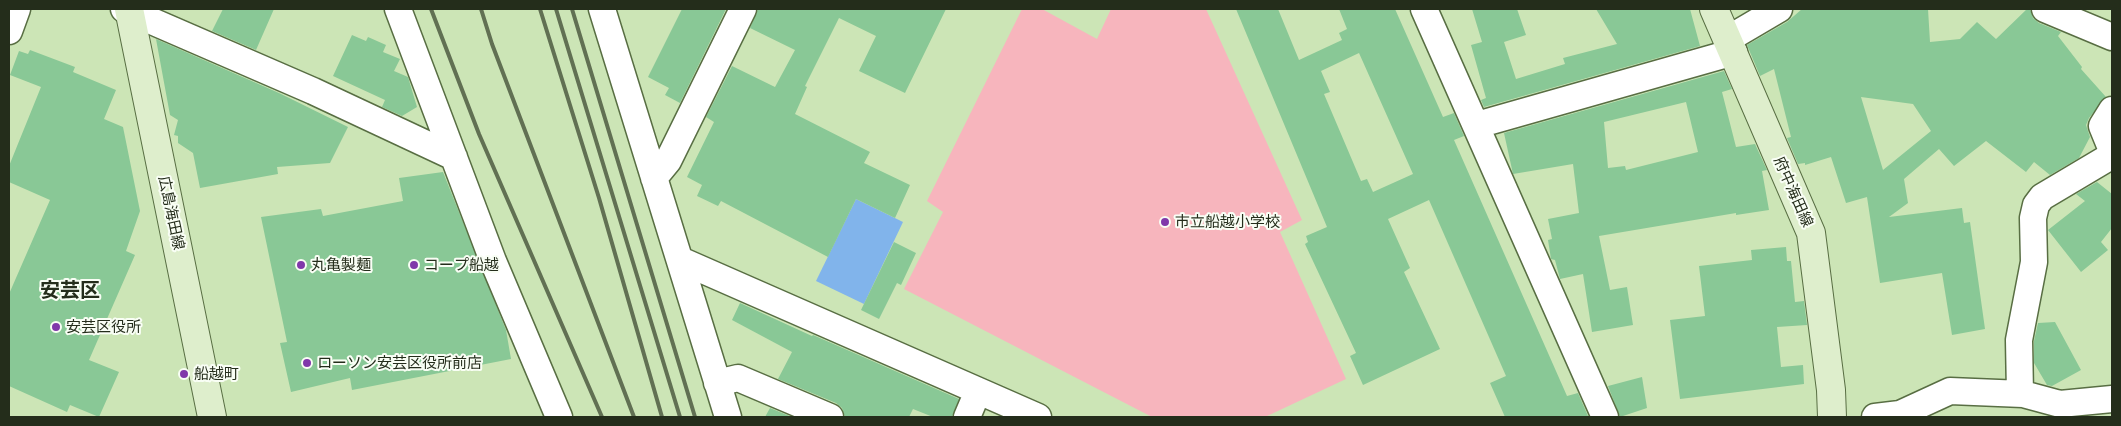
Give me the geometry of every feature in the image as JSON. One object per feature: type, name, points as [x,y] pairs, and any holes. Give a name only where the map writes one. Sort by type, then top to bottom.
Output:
[{"type":"main road","name":"広島海田線","points":[[127,9],[212,417]]},
{"type":"main road","name":"府中海田線","points":[[1714,9],[1811,234],[1831,390],[1832,417]]},
{"type":"street","points":[[9,31],[17,9]]},
{"type":"street","points":[[127,9],[313,91],[454,157]]},
{"type":"street","points":[[398,9],[493,261],[559,417]]},
{"type":"street","points":[[602,9],[728,417]]},
{"type":"street","points":[[654,178],[668,161],[743,9]]},
{"type":"street","points":[[1424,9],[1604,417]]},
{"type":"street","points":[[1476,125],[1731,45],[1779,9]]},
{"type":"street","points":[[2045,9],[2112,37]]},
{"type":"street","points":[[2020,394],[2019,340],[2034,262],[2034,218],[2036,205],[2042,197],[2111,156],[2111,148],[2102,126],[2112,110]]},
{"type":"street","points":[[680,260],[1038,417]]},
{"type":"street","points":[[717,383],[738,378],[830,417]]},
{"type":"street","points":[[966,417],[978,391]]},
{"type":"street","points":[[1875,417],[1900,414],[1950,391],[2020,394],[2060,404],[2112,400]]},
{"type":"shaded area","points":[[1022,9],[1042,9],[1097,39],[1111,9],[1206,9],[1302,220],[1280,232],[1346,379],[1265,417],[1152,417],[904,289],[943,212],[927,201]]},
{"type":"water","points":[[856,199],[903,222],[864,304],[816,281]]},
{"type":"building","points":[[223,9],[274,9],[256,50],[212,31]]},
{"type":"building","points":[[682,9],[726,9],[680,103],[665,95],[669,88],[648,77]]},
{"type":"building","points":[[758,9],[946,9],[905,93],[859,71],[876,36],[839,18],[805,86],[807,87],[795,114],[870,152],[864,163],[910,185],[895,218],[856,199],[828,257],[721,201],[718,206],[697,196],[702,185],[687,177],[714,122],[706,117],[732,66],[775,87],[795,50],[750,28]]},
{"type":"building","points":[[1236,9],[1278,9],[1299,60],[1342,40],[1339,33],[1347,29],[1339,9],[1395,9],[1443,117],[1454,113],[1464,136],[1454,140],[1567,396],[1578,393],[1588,416],[1505,417],[1490,383],[1506,376],[1429,200],[1388,219],[1410,268],[1404,272],[1440,349],[1363,385],[1350,356],[1356,353],[1305,244],[1308,242],[1306,236],[1327,227]],"holes":[[[1359,53],[1413,174],[1373,192],[1367,179],[1361,181],[1324,94],[1330,92],[1321,71]]]},
{"type":"building","points":[[1472,9],[1517,9],[1526,35],[1504,42],[1516,79],[1565,64],[1563,58],[1617,44],[1596,9],[1690,9],[1700,46],[1484,107],[1481,100],[1486,98],[1471,45],[1482,42]]},
{"type":"building","points":[[1802,9],[1928,9],[1930,42],[1960,39],[1977,22],[1996,39],[2027,9],[2030,9],[2033,18],[2039,23],[2061,32],[2058,36],[2082,67],[2081,69],[2106,97],[2089,118],[2086,125],[2090,137],[2079,158],[2050,175],[2034,162],[2026,172],[1986,141],[1954,166],[1939,149],[1904,179],[1908,203],[1889,217],[1962,208],[1964,223],[1970,222],[1985,329],[1952,335],[1942,273],[1880,283],[1867,197],[1846,203],[1831,157],[1805,165],[1805,163],[1798,164],[1787,138],[1791,137],[1774,69],[1760,76],[1747,45],[1787,22]],"holes":[[[1861,97],[1913,104],[1931,131],[1883,170]]]},
{"type":"building","points":[[352,35],[366,41],[368,37],[386,45],[383,52],[400,59],[394,71],[408,77],[417,107],[402,116],[382,107],[385,100],[333,76]]},
{"type":"building","points":[[156,39],[279,93],[348,127],[330,163],[277,167],[278,174],[200,188],[193,153],[178,143],[178,136],[174,135],[178,120],[170,115]]},
{"type":"building","points":[[30,50],[75,67],[73,72],[116,90],[104,119],[123,127],[140,211],[126,251],[135,255],[89,360],[119,372],[99,417],[70,405],[67,412],[9,386],[9,294],[50,200],[9,182],[9,166],[41,87],[10,75],[19,51],[28,54]]},
{"type":"building","points":[[1724,71],[1732,89],[1722,92],[1736,147],[1755,144],[1767,170],[1762,171],[1769,210],[1736,215],[1736,213],[1599,236],[1610,290],[1627,287],[1633,325],[1592,332],[1583,274],[1560,279],[1555,260],[1551,259],[1548,240],[1552,239],[1548,219],[1579,213],[1573,164],[1513,174],[1504,133]],"holes":[[[1686,102],[1698,152],[1626,170],[1625,166],[1608,168],[1604,122]]]},
{"type":"building","name":"コープ船越","points":[[443,172],[506,330],[511,359],[352,390],[350,378],[291,392],[280,343],[287,342],[261,217],[321,209],[323,216],[403,201],[399,178]]},
{"type":"building","points":[[2097,182],[2112,194],[2112,228],[2101,242],[2108,250],[2081,272],[2048,230],[2085,201],[2076,194]]},
{"type":"building","points":[[894,242],[916,253],[901,285],[897,283],[879,319],[861,310]]},
{"type":"building","points":[[1786,247],[1787,261],[1791,261],[1795,302],[1804,301],[1807,325],[1777,327],[1781,367],[1803,365],[1804,384],[1680,399],[1670,320],[1705,316],[1699,266],[1752,260],[1751,250]]},
{"type":"building","points":[[740,303],[959,399],[952,417],[933,417],[913,409],[909,417],[845,417],[842,408],[836,403],[778,379],[792,352],[732,320]]},
{"type":"building","points":[[2055,322],[2081,370],[2052,386],[2047,385],[2034,363],[2034,341],[2038,323]]},
{"type":"building","points":[[1642,377],[1647,408],[1620,417],[1608,386]]},
{"type":"building","points":[[770,408],[792,417],[765,417]]},
{"type":"railway","points":[[431,9],[479,134],[602,417]]},
{"type":"railway","points":[[481,9],[492,44],[634,417]]},
{"type":"railway","points":[[540,9],[599,198],[662,417]]},
{"type":"railway","points":[[556,9],[680,417]]},
{"type":"railway","points":[[572,9],[695,417]]},
{"type":"place","name":"市立船越小学校","points":[[1165,222]]},
{"type":"place","name":"丸亀製麺","points":[[301,265]]},
{"type":"place","name":"コープ船越","points":[[414,265]]},
{"type":"place","name":"安芸区役所","points":[[56,327]]},
{"type":"place","name":"ローソン安芸区役所前店","points":[[307,363]]},
{"type":"place","name":"船越町","points":[[184,374]]},
{"type":"district","name":"安芸区","points":[[70,291]]}]
